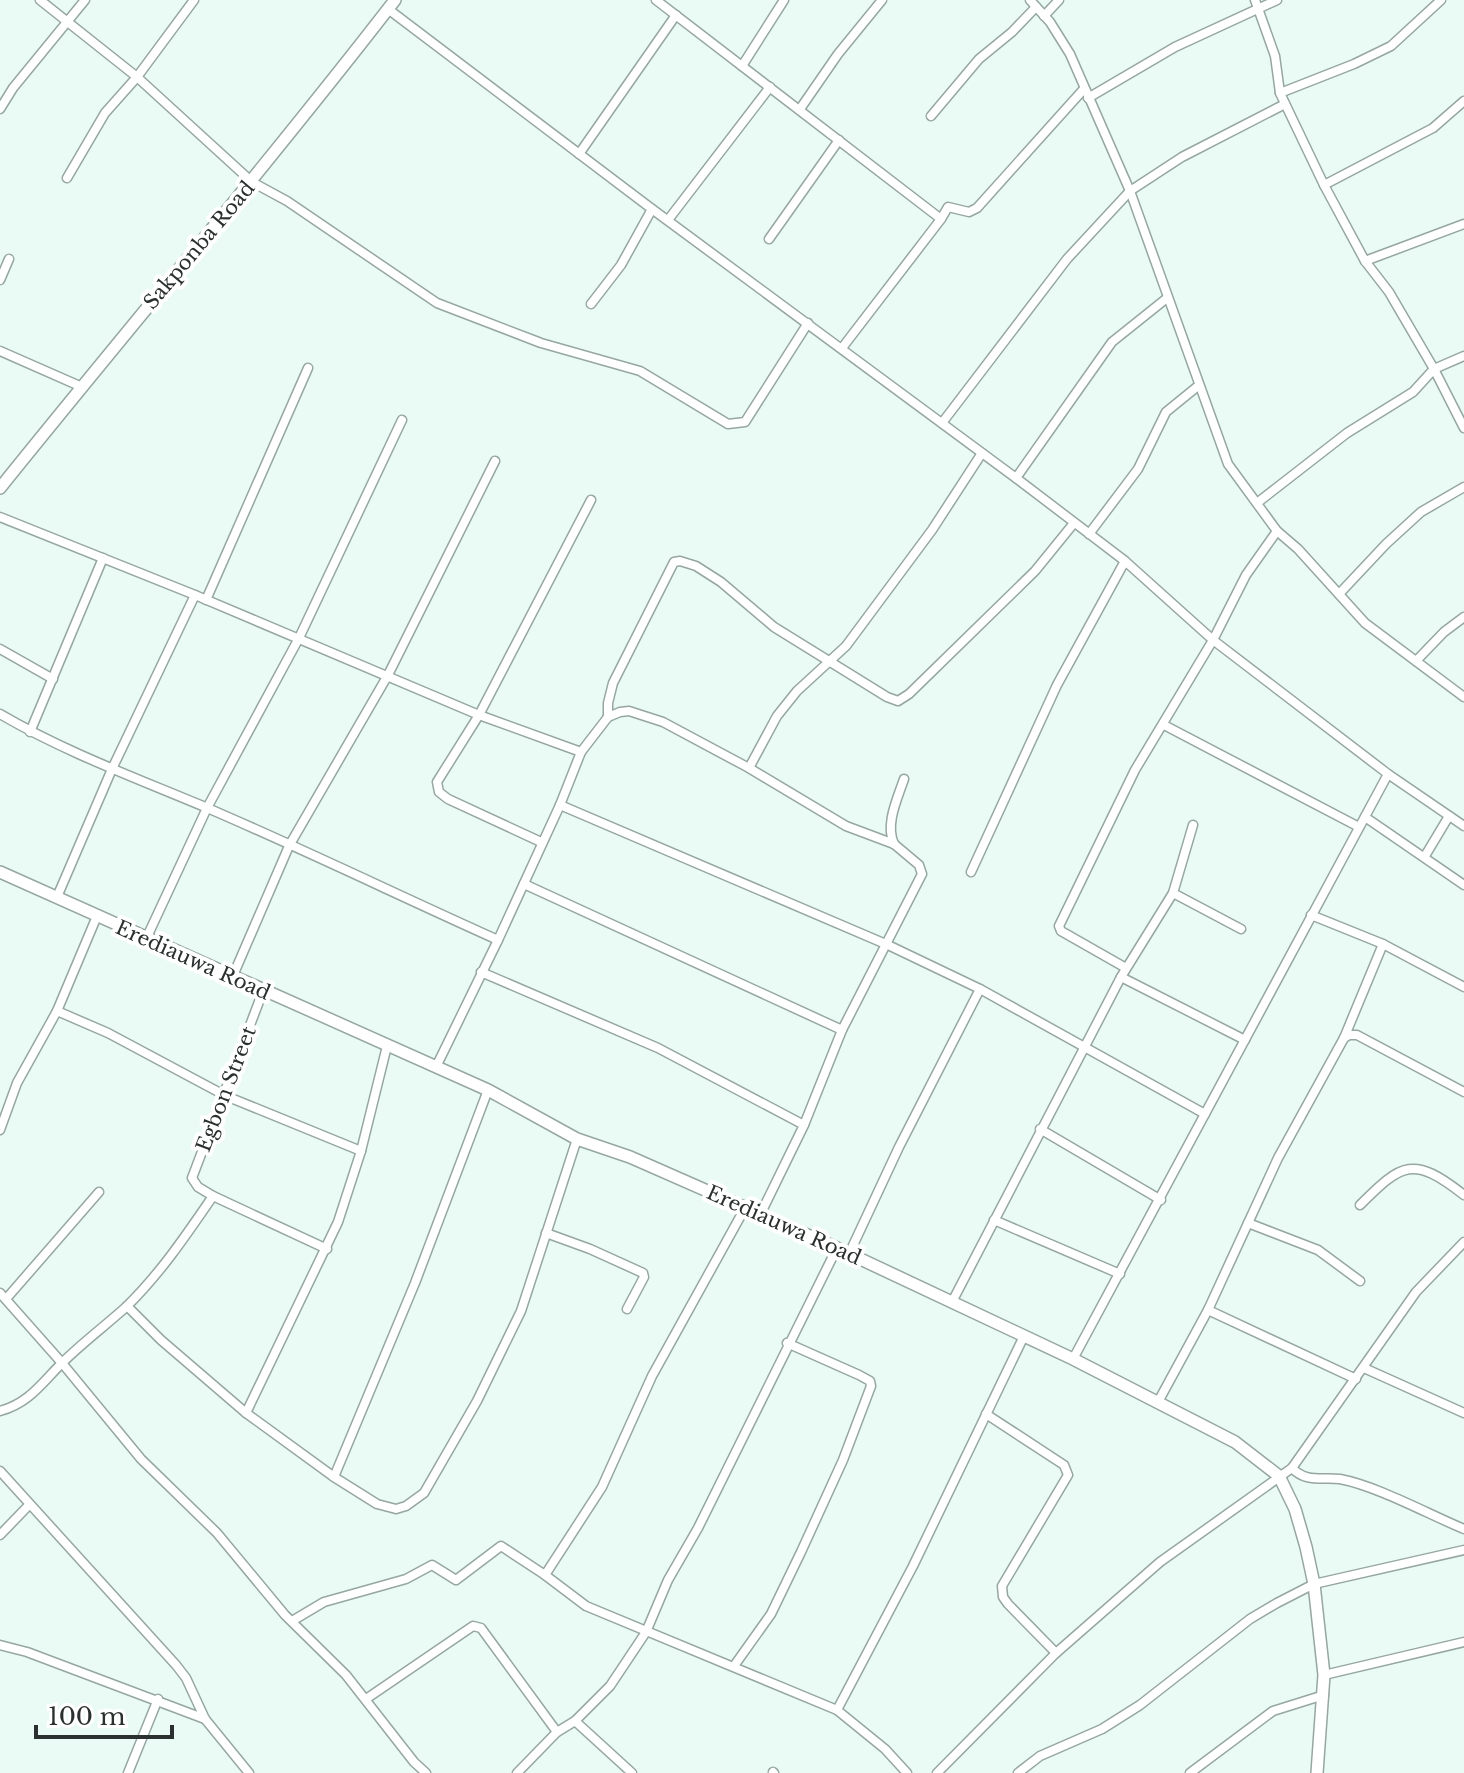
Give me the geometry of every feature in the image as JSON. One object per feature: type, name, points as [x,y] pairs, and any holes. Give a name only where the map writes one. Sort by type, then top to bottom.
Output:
[{"type":"street","points":[[40,0],[66,24],[137,77],[252,182],[287,201],[437,303],[541,343],[640,371],[728,424],[745,422],[808,323]]},
{"type":"street","points":[[0,109],[13,88],[85,0]]},
{"type":"street","points":[[67,178],[105,113],[137,77],[194,0]]},
{"type":"street","points":[[656,0],[941,219]]},
{"type":"street","points":[[742,66],[784,0]]},
{"type":"street","points":[[800,109],[838,54],[882,0]]},
{"type":"street","points":[[1044,16],[1059,0]]},
{"type":"street","points":[[842,348],[948,207],[969,212],[977,208],[1086,94],[1257,4],[1277,0]]},
{"type":"street","points":[[1280,93],[1391,46],[1441,0]]},
{"type":"street","points":[[931,116],[979,59],[1012,32],[1033,3],[1070,54],[1130,191],[1228,464],[1277,531],[1298,549],[1365,623],[1464,697]]},
{"type":"street","points":[[1257,4],[1275,56],[1280,93],[1324,185],[1365,261],[1389,292],[1434,369],[1464,428]]},
{"type":"street","points":[[392,5],[579,154],[1125,561],[1213,640],[1388,774],[1464,826]]},
{"type":"street","name":"Sakponba Road","points":[[0,488],[193,248],[252,182],[392,5]]},
{"type":"street","points":[[579,154],[676,15]]},
{"type":"street","points":[[668,220],[770,87]]},
{"type":"street","points":[[1324,185],[1433,128],[1464,101]]},
{"type":"street","points":[[942,423],[1067,259],[1130,191],[1182,157],[1285,104]]},
{"type":"street","points":[[769,239],[839,140]]},
{"type":"street","points":[[591,304],[621,265],[652,209]]},
{"type":"street","points":[[1365,261],[1463,225]]},
{"type":"street","points":[[0,280],[9,259]]},
{"type":"street","points":[[1016,478],[1112,342],[1167,298]]},
{"type":"street","points":[[0,351],[82,387]]},
{"type":"street","points":[[1257,503],[1347,433],[1413,392],[1434,369],[1464,356]]},
{"type":"street","points":[[206,600],[308,368]]},
{"type":"street","points":[[1089,534],[1138,469],[1166,412],[1198,386]]},
{"type":"street","points":[[146,939],[207,808],[299,638],[402,420]]},
{"type":"street","points":[[749,768],[777,716],[797,691],[846,646],[932,530],[982,453]]},
{"type":"street","points":[[232,978],[289,846],[388,675],[495,461]]},
{"type":"street","points":[[1339,594],[1421,512],[1464,487]]},
{"type":"street","points":[[541,842],[448,799],[439,792],[437,782],[479,715],[591,500]]},
{"type":"street","points":[[0,517],[195,595],[479,715],[581,752]]},
{"type":"street","points":[[608,717],[613,683],[674,562],[696,566],[721,582],[774,627],[898,701],[1035,571],[1074,523]]},
{"type":"street","points":[[1245,1040],[1123,972],[1061,931],[1059,926],[1135,770],[1213,640],[1246,575],[1277,531]]},
{"type":"street","points":[[30,732],[103,558]]},
{"type":"street","points":[[971,872],[1057,685],[1125,561]]},
{"type":"street","points":[[57,897],[112,769],[195,595]]},
{"type":"street","points":[[1416,661],[1444,632],[1464,617]]},
{"type":"street","points":[[0,649],[53,679]]},
{"type":"street","points":[[436,1067],[524,884],[581,752],[608,717],[629,711],[663,722],[749,768],[846,826],[894,844],[919,865],[922,874],[842,1030],[804,1125],[760,1215]]},
{"type":"street","points":[[0,714],[30,732],[207,808],[498,940]]},
{"type":"street","points":[[1164,725],[1359,827]]},
{"type":"street","points":[[1073,1359],[1388,774]]},
{"type":"street","points":[[894,844],[890,824],[904,779]]},
{"type":"street","points":[[560,805],[888,945],[980,989],[1205,1114]]},
{"type":"street","points":[[1425,856],[1449,816]]},
{"type":"street","points":[[1365,817],[1464,885]]},
{"type":"street","points":[[952,1302],[1123,972],[1173,893],[1193,825]]},
{"type":"street","name":"Erediauwa Road","points":[[1,876],[57,897],[232,978],[488,1090],[577,1139],[630,1157],[837,1248],[1073,1359],[1235,1442],[1279,1476],[1295,1509],[1314,1584],[1324,1675],[1317,1773]]},
{"type":"street","points":[[524,884],[842,1030]]},
{"type":"street","points":[[1173,893],[1241,929]]},
{"type":"street","points":[[1311,915],[1383,944],[1464,987]]},
{"type":"street","points":[[0,1130],[17,1083],[57,1011],[97,916]]},
{"type":"street","points":[[1158,1402],[1208,1310],[1278,1158],[1344,1038],[1383,944]]},
{"type":"street","points":[[481,972],[658,1048],[804,1125]]},
{"type":"street","points":[[849,1254],[899,1147],[980,989]]},
{"type":"street","name":"Egbon Street","points":[[213,1196],[198,1187],[192,1178],[226,1096],[263,991]]},
{"type":"street","points":[[57,1011],[108,1033],[226,1096],[361,1151]]},
{"type":"street","points":[[1344,1038],[1357,1035],[1464,1092]]},
{"type":"street","points":[[246,1413],[327,1249],[361,1151],[387,1046]]},
{"type":"street","points":[[334,1477],[415,1283],[488,1090]]},
{"type":"street","points":[[1040,1129],[1161,1200]]},
{"type":"street","points":[[127,1306],[161,1340],[246,1413],[334,1477],[377,1504],[396,1509],[406,1506],[424,1493],[477,1401],[521,1311],[577,1139]]},
{"type":"street","points":[[1360,1205],[1389,1175],[1407,1169],[1421,1169],[1464,1195]]},
{"type":"street","points":[[99,1192],[3,1296],[141,1459],[217,1533],[292,1621],[346,1675],[426,1773]]},
{"type":"street","points":[[0,1411],[17,1406],[32,1395],[62,1363],[127,1306],[174,1253],[213,1196],[327,1249]]},
{"type":"street","points":[[545,1575],[602,1487],[652,1376],[745,1208]]},
{"type":"street","points":[[994,1220],[1120,1274]]},
{"type":"street","points":[[1248,1223],[1318,1250],[1360,1281]]},
{"type":"street","points":[[546,1233],[643,1273],[644,1277],[627,1309]]},
{"type":"street","points":[[937,1773],[1056,1653],[1160,1562],[1292,1468],[1416,1292],[1464,1242]]},
{"type":"street","points":[[517,1773],[557,1732],[575,1721],[610,1686],[646,1632],[668,1580],[698,1528],[787,1343],[837,1248]]},
{"type":"street","points":[[1208,1310],[1356,1379]]},
{"type":"street","points":[[837,1710],[913,1566],[1024,1336]]},
{"type":"street","points":[[734,1666],[771,1614],[843,1460],[871,1386],[870,1381],[859,1375],[787,1343]]},
{"type":"street","points":[[1364,1368],[1464,1413]]},
{"type":"street","points":[[986,1414],[1064,1465],[1068,1475],[1002,1586],[1003,1597],[1008,1604],[1056,1653]]},
{"type":"street","points":[[1292,1468],[1298,1475],[1309,1479],[1340,1479],[1366,1487],[1464,1529]]},
{"type":"street","points":[[0,1471],[176,1665],[186,1678],[205,1719],[249,1773]]},
{"type":"street","points":[[0,1535],[29,1505]]},
{"type":"street","points":[[292,1621],[324,1602],[406,1579],[432,1565],[456,1580],[501,1546],[586,1606],[837,1710],[885,1749],[907,1773]]},
{"type":"street","points":[[1018,1773],[1040,1756],[1102,1729],[1140,1705],[1250,1619],[1314,1584],[1464,1550]]},
{"type":"street","points":[[366,1699],[473,1626],[481,1628],[557,1732]]},
{"type":"street","points":[[1324,1675],[1464,1642]]},
{"type":"street","points":[[0,1645],[158,1699],[205,1719]]},
{"type":"street","points":[[1190,1773],[1273,1711],[1324,1695]]},
{"type":"street","points":[[128,1773],[158,1699]]},
{"type":"street","points":[[575,1721],[632,1773]]},
{"type":"street","points":[[234,1773],[241,1763]]}]
